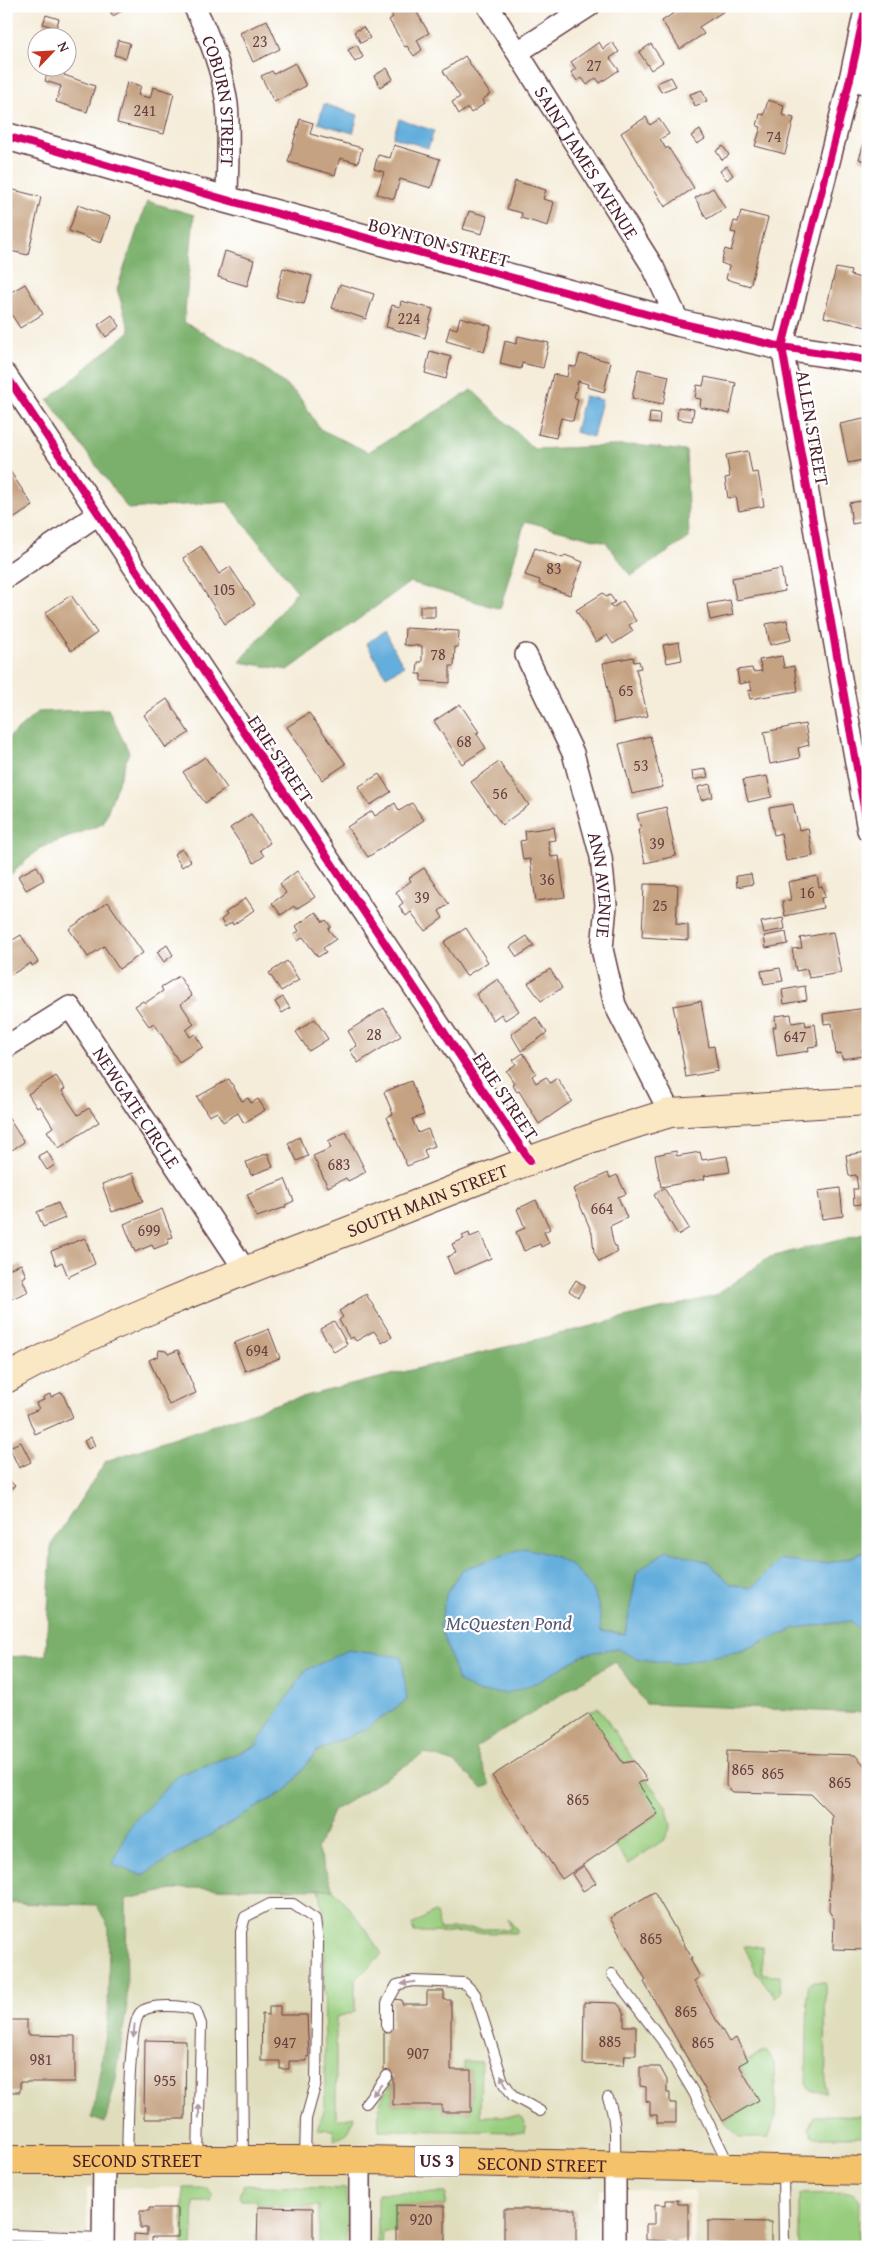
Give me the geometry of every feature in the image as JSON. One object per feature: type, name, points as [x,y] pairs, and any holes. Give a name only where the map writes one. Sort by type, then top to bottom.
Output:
[{"type":"main road","name":"SOUTH MAIN STREET","points":[[6,1379],[34,1363],[103,1330],[245,1270],[530,1160],[670,1113],[868,1101]]},
{"type":"main road","name":"SECOND STREET","points":[[6,2160],[360,2160],[868,2171]]},
{"type":"street","name":"COBURN STREET","points":[[194,6],[205,27],[220,68],[227,105],[227,200]]},
{"type":"street","name":"SAINT JAMES AVENUE","points":[[488,6],[653,267],[679,323]]},
{"type":"street","points":[[518,52],[589,6]]},
{"type":"street","name":"ALLEN STREET","points":[[866,6],[859,81],[782,347],[868,830]]},
{"type":"street","name":"BOYNTON STREET","points":[[6,136],[227,200],[679,323],[782,347],[868,360]]},
{"type":"street","name":"ERIE STREET","points":[[6,376],[530,1160]]},
{"type":"street","points":[[6,576],[98,514]]},
{"type":"street","name":"ANN AVENUE","points":[[526,655],[573,753],[600,857],[606,905],[602,949],[615,1005],[670,1113]]},
{"type":"street","name":"NEWGATE CIRCLE","points":[[6,1047],[70,1007],[245,1270]]},
{"type":"street","points":[[103,2242],[116,2160]]},
{"type":"street","points":[[360,2160],[360,2247]]},
{"type":"street","points":[[615,2165],[615,2247]]},
{"type":"lane","points":[[243,2160],[241,1932],[245,1917],[270,1904],[293,1904],[315,1919],[318,1942],[316,2083],[306,2119],[304,2160]]},
{"type":"lane","points":[[612,1974],[674,2060],[694,2093],[731,2168]]},
{"type":"lane","points":[[387,2027],[387,2003],[397,1985],[413,1981],[464,1983],[475,1994],[503,2081],[513,2096],[540,2111]]},
{"type":"lane","points":[[116,2160],[130,2081],[135,2022],[140,2013],[149,2007],[187,2006],[196,2011],[201,2024],[198,2160]]},
{"type":"lane","points":[[366,2103],[387,2076]]},
{"type":"lane","points":[[608,2098],[613,2109],[616,2132],[615,2165]]},
{"type":"lane","points":[[783,2169],[784,2247]]},
{"type":"lane","points":[[6,2235],[103,2242]]},
{"type":"shaded area","points":[[616,1661],[646,1704],[868,1713],[868,2247],[695,2247],[694,2190],[599,2189],[597,2247],[183,2247],[183,2188],[87,2188],[87,2247],[6,2247],[6,1903],[97,1905],[182,1888],[332,1889],[317,1849],[333,1811],[425,1752],[455,1763],[481,1788],[490,1785],[475,1748]]},
{"type":"green space","points":[[147,201],[194,215],[184,322],[255,361],[298,395],[320,429],[368,452],[472,390],[534,449],[637,445],[686,451],[689,538],[631,576],[606,542],[525,521],[500,609],[410,582],[288,670],[240,662],[297,591],[227,502],[128,509],[48,400],[130,331],[117,289]]},
{"type":"green space","points":[[108,709],[129,752],[103,824],[40,848],[6,879],[6,740],[38,712]]},
{"type":"green space","points":[[868,1232],[868,1551],[835,1562],[805,1564],[781,1560],[752,1588],[731,1584],[708,1562],[637,1572],[625,1634],[601,1631],[596,1598],[451,1656],[458,1681],[538,1682],[585,1654],[616,1647],[636,1658],[741,1651],[796,1628],[851,1621],[868,1637],[868,1713],[646,1704],[615,1661],[475,1748],[490,1785],[482,1788],[455,1763],[425,1753],[333,1811],[317,1849],[333,1889],[182,1888],[126,1899],[127,2004],[116,2079],[105,2123],[92,2118],[108,2022],[109,1928],[97,1905],[6,1903],[6,1657],[46,1655],[51,1545],[106,1461],[285,1401],[714,1296],[770,1257]],"holes":[[[365,1729],[317,1751],[288,1789],[142,1875],[179,1775],[255,1747]]]},
{"type":"green space","points":[[598,1707],[634,1761],[623,1763],[589,1713]]},
{"type":"green space","points":[[647,1780],[667,1808],[671,1826],[665,1839],[628,1864],[614,1844],[658,1814],[638,1783]]},
{"type":"green space","points":[[319,1889],[333,1889],[359,1920],[382,1954],[355,1980],[355,2012],[336,2017],[336,2120],[354,2116],[348,2131],[334,2140],[333,2130],[317,2129],[325,2108],[324,1914]]},
{"type":"green space","points":[[434,1912],[436,1913],[440,1929],[511,1929],[508,1919],[518,1931],[516,1933],[414,1932],[412,1925]]},
{"type":"green space","points":[[744,1946],[762,1946],[762,1974],[780,1975],[781,1993],[775,1997],[757,1973]]},
{"type":"green space","points":[[812,1982],[825,1982],[826,2092],[810,2091],[806,2084],[808,1986]]},
{"type":"green space","points":[[766,2051],[774,2063],[776,2117],[768,2138],[740,2138],[723,2121],[759,2101],[739,2065]]},
{"type":"green space","points":[[464,2061],[481,2062],[480,2116],[519,2116],[524,2120],[525,2132],[379,2130],[381,2100],[393,2083],[393,2105],[442,2105],[442,2112],[471,2112],[471,2070],[464,2070]]},
{"type":"green space","points":[[814,2116],[868,2116],[868,2137],[812,2137],[809,2127]]},
{"type":"green space","points":[[243,2185],[347,2189],[346,2247],[319,2247],[319,2206],[257,2205],[257,2200],[241,2200],[239,2196]]},
{"type":"green space","points":[[183,2188],[207,2188],[213,2196],[211,2202],[194,2202],[192,2247],[183,2247]]},
{"type":"green space","points":[[378,2193],[446,2193],[445,2206],[396,2205],[396,2232],[383,2232],[382,2247],[378,2247]]},
{"type":"green space","points":[[853,2193],[859,2200],[858,2243],[854,2247],[799,2247],[799,2194]]},
{"type":"water","points":[[324,104],[358,115],[353,133],[318,123]]},
{"type":"water","points":[[399,119],[434,131],[428,148],[393,137]]},
{"type":"water","points":[[584,396],[602,400],[593,437],[575,432]]},
{"type":"water","points":[[384,632],[404,666],[386,676],[366,643]]},
{"type":"water","name":"McQuesten Pond","points":[[524,1548],[557,1558],[574,1568],[589,1585],[597,1600],[601,1631],[625,1634],[637,1572],[667,1550],[708,1562],[731,1584],[752,1588],[781,1559],[815,1564],[835,1562],[868,1551],[868,1637],[851,1621],[796,1628],[741,1651],[672,1664],[636,1658],[616,1648],[585,1654],[538,1682],[508,1693],[477,1692],[458,1681],[440,1625],[446,1595],[461,1570]]},
{"type":"water","points":[[347,1650],[402,1657],[407,1700],[365,1729],[317,1751],[288,1789],[142,1875],[112,1865],[131,1824],[179,1775],[255,1747],[305,1671]]},
{"type":"building","points":[[109,6],[125,6],[126,8],[113,16]]},
{"type":"building","points":[[387,6],[413,6],[429,33],[417,40],[422,50],[414,56],[407,46],[405,47],[389,20],[393,17]]},
{"type":"building","points":[[684,6],[722,6],[724,11],[699,27],[704,34],[680,49],[662,21]]},
{"type":"building","points":[[46,15],[59,19],[56,28],[43,24]]},
{"type":"building","points":[[267,20],[280,49],[253,62],[240,33]]},
{"type":"building","points":[[363,27],[370,38],[361,43],[354,32]]},
{"type":"building","points":[[118,40],[130,43],[126,58],[114,55]]},
{"type":"building","points":[[599,42],[603,49],[612,42],[619,52],[610,58],[619,70],[600,83],[596,78],[587,85],[582,78],[577,81],[571,72],[576,69],[571,62]]},
{"type":"building","points":[[651,44],[663,62],[651,70],[639,52]]},
{"type":"building","points":[[357,45],[363,57],[355,62],[348,50]]},
{"type":"building","points":[[465,56],[490,94],[482,100],[484,104],[471,113],[468,108],[459,114],[452,102],[460,97],[443,71]]},
{"type":"building","points":[[295,63],[306,86],[274,102],[261,76],[272,71],[274,74]]},
{"type":"building","points":[[387,68],[393,79],[380,87],[374,76]]},
{"type":"building","points":[[671,77],[676,86],[661,92],[657,83]]},
{"type":"building","points":[[46,78],[72,78],[95,86],[87,112],[56,102],[61,86],[45,81]]},
{"type":"building","points":[[127,82],[141,86],[138,95],[150,98],[153,87],[174,93],[164,134],[117,123]]},
{"type":"building","points":[[702,90],[707,101],[695,106],[690,94]]},
{"type":"building","points":[[768,100],[784,105],[782,115],[794,118],[785,154],[755,146],[761,127],[757,126],[760,114],[764,115]]},
{"type":"building","points":[[646,117],[650,125],[659,119],[669,134],[660,139],[666,149],[668,147],[694,188],[665,207],[621,133]]},
{"type":"building","points":[[300,119],[313,123],[310,134],[362,148],[358,163],[340,158],[335,175],[288,162]]},
{"type":"building","points":[[700,130],[705,139],[697,144],[691,136]]},
{"type":"building","points":[[868,131],[868,162],[859,159]]},
{"type":"building","points":[[394,145],[440,159],[431,188],[400,179],[394,199],[377,194],[384,172],[374,169],[378,155],[390,158]]},
{"type":"building","points":[[723,146],[729,155],[722,160],[716,151]]},
{"type":"building","points":[[727,166],[733,175],[727,180],[720,171]]},
{"type":"building","points":[[515,181],[546,190],[543,199],[554,202],[548,226],[521,218],[522,213],[507,209]]},
{"type":"building","points":[[713,188],[725,208],[707,219],[695,198]]},
{"type":"building","points":[[10,189],[41,197],[28,255],[6,250],[6,195],[8,195]]},
{"type":"building","points":[[78,205],[110,217],[101,243],[69,231]]},
{"type":"building","points":[[469,211],[487,216],[482,234],[463,229]]},
{"type":"building","points":[[741,211],[768,218],[750,286],[726,279],[729,266],[721,263],[725,249],[731,251],[736,233],[731,232],[734,221],[738,222]]},
{"type":"building","points":[[225,251],[254,260],[247,286],[218,277]]},
{"type":"building","points":[[283,268],[312,276],[304,304],[276,297]]},
{"type":"building","points":[[836,268],[851,271],[850,275],[868,280],[866,327],[824,317]]},
{"type":"building","points":[[25,284],[43,314],[20,328],[6,306],[6,295]]},
{"type":"building","points":[[340,284],[374,294],[366,319],[332,308]]},
{"type":"building","points":[[401,301],[433,309],[425,338],[386,327],[392,305],[400,307]]},
{"type":"building","points":[[112,315],[120,326],[106,337],[98,325]]},
{"type":"building","points":[[460,317],[491,326],[484,352],[446,341],[450,327],[457,329]]},
{"type":"building","points":[[518,336],[549,343],[543,368],[522,363],[521,369],[500,364],[505,341],[516,344]]},
{"type":"building","points":[[430,351],[451,357],[446,379],[425,373]]},
{"type":"building","points":[[580,354],[611,362],[604,392],[587,387],[588,384],[578,381],[574,398],[578,399],[573,421],[561,418],[556,438],[538,434],[553,374],[567,377],[569,366],[576,367]]},
{"type":"building","points":[[638,369],[669,376],[663,404],[632,398]]},
{"type":"building","points":[[705,377],[736,383],[730,414],[700,407],[701,399],[695,398],[697,385],[703,386]]},
{"type":"building","points":[[678,407],[694,409],[692,421],[677,419]]},
{"type":"building","points":[[650,412],[660,413],[659,424],[649,423]]},
{"type":"building","points":[[868,418],[868,459],[848,463],[840,424]]},
{"type":"building","points":[[748,451],[752,473],[758,472],[764,506],[739,511],[736,497],[728,498],[725,478],[730,477],[726,455]]},
{"type":"building","points":[[6,465],[33,506],[10,521],[6,515]]},
{"type":"building","points":[[868,500],[868,521],[852,524],[849,503]]},
{"type":"building","points":[[201,546],[219,574],[230,567],[255,604],[225,624],[183,558]]},
{"type":"building","points":[[535,548],[563,558],[565,555],[583,562],[570,595],[539,584],[540,580],[525,575]]},
{"type":"building","points":[[781,569],[785,591],[736,600],[732,578]]},
{"type":"building","points":[[603,593],[606,597],[610,595],[615,602],[610,605],[612,608],[623,601],[636,621],[629,625],[633,631],[613,644],[607,635],[596,642],[576,610]]},
{"type":"building","points":[[71,595],[97,633],[71,651],[45,613]]},
{"type":"building","points":[[730,600],[733,615],[710,620],[707,604]]},
{"type":"building","points":[[420,606],[435,606],[435,617],[420,617]]},
{"type":"building","points":[[787,620],[791,640],[770,645],[766,624]]},
{"type":"building","points":[[405,628],[459,631],[458,647],[455,647],[454,666],[450,666],[450,683],[421,681],[421,674],[417,674],[418,662],[422,662],[422,646],[404,645]]},
{"type":"building","points":[[679,642],[682,660],[667,663],[663,645]]},
{"type":"building","points":[[782,656],[784,668],[794,666],[798,691],[750,699],[748,691],[752,690],[750,682],[739,684],[737,670],[752,668],[753,672],[762,671],[759,660]]},
{"type":"building","points":[[633,657],[634,662],[639,661],[641,668],[636,669],[648,716],[614,723],[603,663]]},
{"type":"building","points":[[167,699],[189,733],[166,748],[144,715]]},
{"type":"building","points":[[460,704],[479,732],[476,733],[486,748],[462,764],[434,721]]},
{"type":"building","points":[[309,713],[346,764],[322,780],[287,727]]},
{"type":"building","points":[[805,724],[809,745],[798,748],[800,758],[770,764],[764,732]]},
{"type":"building","points":[[650,736],[663,787],[632,794],[619,744]]},
{"type":"building","points":[[205,757],[227,788],[205,803],[183,772]]},
{"type":"building","points":[[499,762],[529,805],[502,825],[471,782]]},
{"type":"building","points":[[706,769],[708,777],[693,780],[692,771]]},
{"type":"building","points":[[379,774],[391,792],[370,805],[358,787]]},
{"type":"building","points":[[767,776],[772,797],[748,802],[743,780]]},
{"type":"building","points":[[710,784],[713,797],[701,800],[698,787]]},
{"type":"building","points":[[395,803],[399,811],[412,803],[424,820],[368,857],[347,827],[372,811],[375,816]]},
{"type":"building","points":[[793,804],[799,830],[808,828],[813,856],[786,861],[781,833],[774,835],[769,808]]},
{"type":"building","points":[[666,807],[676,856],[645,863],[638,830],[641,829],[637,814]]},
{"type":"building","points":[[251,814],[270,843],[260,850],[264,856],[254,863],[230,828]]},
{"type":"building","points":[[554,827],[556,840],[548,841],[551,857],[559,856],[565,897],[536,901],[530,859],[523,860],[520,841],[526,840],[525,831]]},
{"type":"building","points":[[182,849],[191,861],[182,867],[174,854]]},
{"type":"building","points":[[37,866],[44,880],[26,890],[18,876]]},
{"type":"building","points":[[424,868],[449,904],[439,911],[443,918],[425,931],[411,912],[406,916],[399,906],[403,903],[396,892],[411,881],[409,878]]},
{"type":"building","points":[[297,871],[315,897],[296,909],[294,906],[281,915],[272,903],[286,893],[280,884]]},
{"type":"building","points":[[751,874],[753,884],[737,887],[736,876]]},
{"type":"building","points":[[817,876],[819,887],[822,886],[825,897],[821,898],[823,908],[785,916],[782,901],[791,900],[788,882]]},
{"type":"building","points":[[644,884],[678,885],[676,924],[688,925],[688,940],[642,937]]},
{"type":"building","points":[[246,898],[254,910],[233,925],[232,922],[225,927],[221,920],[227,915],[225,913]]},
{"type":"building","points":[[108,902],[143,953],[119,969],[104,946],[88,957],[69,929]]},
{"type":"building","points":[[316,912],[323,922],[326,920],[331,927],[328,929],[336,939],[323,948],[326,952],[318,957],[303,937],[298,941],[294,934],[299,931],[296,926]]},
{"type":"building","points":[[783,918],[785,929],[764,933],[761,922]]},
{"type":"building","points":[[466,928],[488,962],[466,976],[444,942]]},
{"type":"building","points":[[786,932],[788,944],[766,948],[764,936]]},
{"type":"building","points":[[833,932],[841,973],[809,978],[807,969],[796,971],[792,949],[802,948],[800,938]]},
{"type":"building","points":[[21,935],[38,962],[32,966],[31,963],[9,976],[6,971],[6,944]]},
{"type":"building","points":[[527,936],[534,946],[517,957],[510,947]]},
{"type":"building","points":[[167,945],[173,955],[164,962],[157,952]]},
{"type":"building","points":[[287,961],[299,980],[281,991],[269,973]]},
{"type":"building","points":[[780,968],[783,981],[764,984],[761,971]]},
{"type":"building","points":[[550,969],[562,988],[541,1001],[528,983]]},
{"type":"building","points":[[179,976],[192,996],[181,1004],[194,1024],[186,1030],[190,1037],[195,1034],[203,1047],[179,1062],[154,1023],[149,1026],[135,1006],[143,1001],[145,1003],[163,991],[161,987]]},
{"type":"building","points":[[498,979],[519,1011],[505,1020],[501,1014],[493,1020],[476,994]]},
{"type":"building","points":[[805,986],[807,1000],[784,1004],[782,990]]},
{"type":"building","points":[[283,997],[290,1008],[282,1013],[275,1002]]},
{"type":"building","points":[[701,1001],[709,1047],[714,1046],[718,1071],[686,1077],[673,1006]]},
{"type":"building","points":[[384,1008],[401,1036],[358,1063],[350,1050],[357,1046],[348,1031]]},
{"type":"building","points":[[866,1008],[868,1031],[864,1031],[867,1048],[862,1049],[863,1056],[842,1059],[841,1053],[836,1054],[832,1023],[824,1024],[823,1014]]},
{"type":"building","points":[[791,1014],[792,1023],[805,1021],[806,1026],[815,1024],[818,1046],[808,1047],[809,1051],[777,1056],[773,1027],[776,1027],[775,1016]]},
{"type":"building","points":[[536,1017],[547,1033],[521,1051],[511,1034]]},
{"type":"building","points":[[315,1019],[328,1039],[309,1051],[296,1032]]},
{"type":"building","points":[[523,1053],[536,1073],[532,1076],[536,1083],[546,1077],[550,1083],[557,1078],[572,1101],[539,1124],[519,1091],[517,1092],[512,1084],[514,1083],[506,1071],[516,1064],[513,1060]]},
{"type":"building","points":[[56,1076],[65,1089],[62,1091],[78,1115],[89,1108],[99,1122],[59,1148],[47,1131],[53,1127],[40,1106],[37,1108],[28,1094]]},
{"type":"building","points":[[229,1079],[242,1101],[248,1098],[251,1103],[258,1099],[265,1110],[244,1123],[238,1113],[223,1122],[217,1112],[209,1116],[197,1097]]},
{"type":"building","points":[[411,1081],[424,1115],[412,1119],[418,1133],[428,1129],[435,1146],[424,1150],[427,1158],[407,1166],[387,1117],[393,1114],[384,1092]]},
{"type":"building","points":[[6,1114],[24,1142],[12,1150],[10,1147],[6,1149]]},
{"type":"building","points":[[346,1132],[366,1172],[348,1181],[346,1178],[328,1187],[313,1156],[331,1148],[328,1141]]},
{"type":"building","points":[[299,1137],[308,1156],[297,1161],[288,1143]]},
{"type":"building","points":[[47,1151],[55,1165],[47,1170],[38,1156]]},
{"type":"building","points":[[676,1151],[677,1156],[700,1152],[702,1160],[727,1156],[730,1172],[704,1176],[705,1179],[661,1187],[655,1155]]},
{"type":"building","points":[[868,1152],[868,1203],[854,1205],[853,1189],[858,1189],[856,1175],[849,1176],[846,1155]]},
{"type":"building","points":[[268,1153],[273,1167],[251,1175],[246,1162]]},
{"type":"building","points":[[133,1173],[143,1201],[112,1212],[102,1184]]},
{"type":"building","points":[[608,1173],[610,1178],[617,1175],[626,1194],[618,1197],[627,1218],[610,1226],[613,1242],[618,1252],[599,1262],[594,1252],[592,1233],[573,1189]]},
{"type":"building","points":[[285,1179],[294,1201],[285,1205],[286,1207],[257,1217],[247,1194]]},
{"type":"building","points":[[664,1188],[689,1228],[678,1235],[654,1195]]},
{"type":"building","points":[[840,1188],[843,1216],[822,1219],[818,1191]]},
{"type":"building","points":[[536,1200],[550,1229],[544,1232],[549,1243],[541,1247],[540,1244],[524,1251],[516,1232],[525,1228],[517,1209]]},
{"type":"building","points":[[58,1203],[65,1218],[43,1227],[37,1212]]},
{"type":"building","points":[[162,1209],[173,1237],[167,1239],[169,1243],[154,1249],[152,1245],[135,1252],[124,1224]]},
{"type":"building","points":[[469,1233],[470,1237],[480,1233],[491,1258],[454,1274],[447,1257],[456,1253],[452,1244],[464,1239],[462,1236]]},
{"type":"building","points":[[85,1238],[95,1264],[68,1277],[62,1262],[56,1265],[51,1251]]},
{"type":"building","points":[[21,1264],[26,1276],[22,1278],[28,1292],[6,1301],[6,1270]]},
{"type":"building","points":[[576,1280],[585,1286],[578,1297],[569,1291]]},
{"type":"building","points":[[366,1294],[392,1337],[382,1343],[374,1331],[356,1341],[353,1337],[350,1339],[339,1320],[343,1317],[339,1311]]},
{"type":"building","points":[[334,1321],[347,1344],[334,1352],[320,1329]]},
{"type":"building","points":[[269,1329],[280,1358],[245,1371],[234,1343]]},
{"type":"building","points":[[159,1350],[166,1351],[168,1354],[178,1350],[196,1393],[169,1405],[149,1360],[158,1356]]},
{"type":"building","points":[[62,1392],[73,1417],[35,1434],[27,1414],[39,1409],[36,1403],[44,1400],[43,1397],[50,1394],[51,1397]]},
{"type":"building","points":[[91,1437],[95,1446],[88,1449],[84,1441]]},
{"type":"building","points":[[21,1442],[31,1462],[19,1468],[9,1447]]},
{"type":"building","points":[[6,1477],[15,1486],[6,1494]]},
{"type":"building","points":[[589,1713],[623,1763],[634,1761],[647,1780],[638,1783],[658,1814],[562,1879],[492,1776]]},
{"type":"building","points":[[727,1751],[855,1755],[868,1769],[868,1950],[833,1949],[834,1919],[829,1911],[832,1815],[811,1794],[733,1792],[726,1786]]},
{"type":"building","points":[[584,1866],[596,1883],[583,1891],[572,1874]]},
{"type":"building","points":[[654,1892],[692,1958],[690,1959],[700,1977],[694,1981],[729,2042],[736,2038],[748,2060],[739,2065],[759,2100],[723,2121],[610,1918]]},
{"type":"building","points":[[427,1991],[444,1991],[444,2000],[451,2000],[451,2070],[471,2070],[471,2112],[442,2112],[442,2105],[393,2105],[393,2076],[384,2076],[384,2027],[392,2027],[392,1999],[402,2000],[402,2004],[427,2004]]},
{"type":"building","points":[[584,2002],[617,2003],[624,2012],[624,2026],[636,2026],[636,2055],[625,2055],[624,2065],[583,2064]]},
{"type":"building","points":[[269,2006],[280,2006],[280,2015],[307,2015],[309,2057],[307,2056],[307,2061],[289,2061],[289,2069],[280,2069],[280,2061],[261,2061],[262,2014],[269,2015]]},
{"type":"building","points":[[6,2020],[27,2020],[27,2035],[75,2036],[75,2082],[20,2082],[20,2092],[6,2092]]},
{"type":"building","points":[[145,2040],[186,2041],[185,2119],[144,2119]]},
{"type":"building","points":[[640,2067],[660,2067],[667,2080],[667,2093],[670,2093],[670,2103],[676,2103],[676,2123],[657,2123],[657,2115],[650,2115],[650,2102],[646,2101],[646,2087],[640,2086]]},
{"type":"building","points":[[666,2200],[678,2200],[678,2204],[688,2204],[688,2241],[676,2241],[676,2245],[669,2245],[669,2241],[646,2240],[646,2224],[655,2224],[655,2204],[666,2205]]},
{"type":"building","points":[[396,2205],[445,2206],[445,2246],[396,2247]]},
{"type":"building","points":[[258,2207],[313,2208],[313,2247],[257,2247]]},
{"type":"building","points":[[149,2208],[178,2208],[178,2237],[152,2237],[152,2247],[134,2247],[134,2234],[147,2235],[147,2228],[140,2228],[140,2211],[149,2211]]},
{"type":"building","points":[[504,2209],[576,2209],[576,2247],[504,2247]]},
{"type":"building","points":[[708,2221],[771,2222],[771,2247],[708,2247]]},
{"type":"cycle path","points":[[866,6],[850,79],[782,347],[868,830]]},
{"type":"cycle path","points":[[6,136],[227,200],[679,323],[782,347],[868,360]]},
{"type":"cycle path","points":[[6,375],[530,1161]]}]
